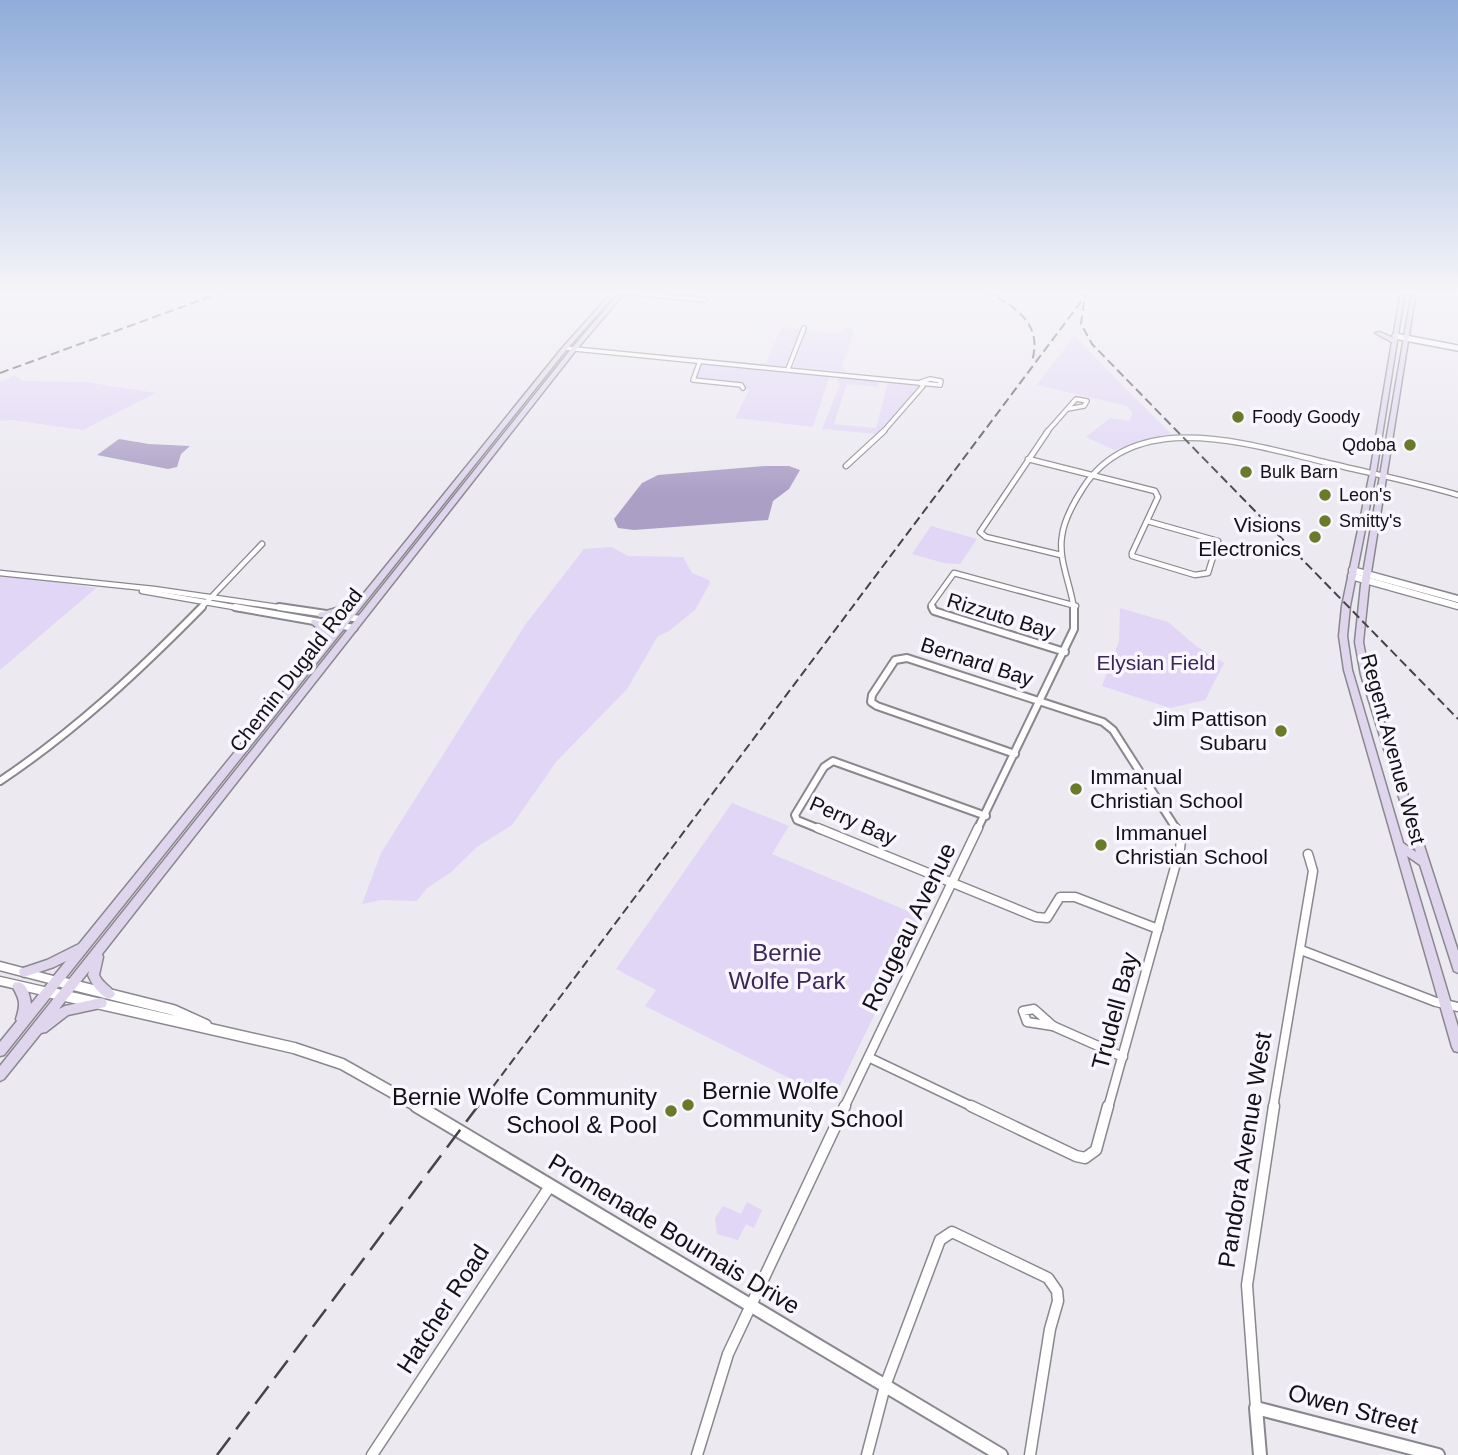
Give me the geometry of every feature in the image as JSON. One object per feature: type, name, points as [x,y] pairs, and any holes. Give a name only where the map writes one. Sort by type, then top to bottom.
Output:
[{"type":"main road","name":"Chemin Dugald Road","points":[[0,1051],[342,626],[354,622],[368,593],[560,359]]},
{"type":"main road","name":"Chemin Dugald Road","points":[[0,1075],[560,359]]},
{"type":"main road","name":"Regent Avenue West","points":[[1391,359],[1343,636],[1348,670],[1458,1047]]},
{"type":"main road","name":"Regent Avenue West","points":[[1404,359],[1366,577],[1359,642],[1364,675],[1458,968]]},
{"type":"main road","points":[[1385,396],[1396,403]]},
{"type":"main road","points":[[1379,435],[1391,428],[1382,420]]},
{"type":"main road","points":[[1379,435],[1389,440]]},
{"type":"main road","points":[[322,614],[343,609],[368,593]]},
{"type":"main road","points":[[315,622],[327,631],[328,643]]},
{"type":"main road","points":[[1362,718],[1379,720]]},
{"type":"main road","points":[[1399,845],[1424,862]]},
{"type":"main road","points":[[24,972],[50,964],[84,946]]},
{"type":"main road","points":[[27,1040],[65,1011],[105,999],[93,975],[103,946]]},
{"type":"main road","points":[[18,986],[23,991],[27,1004],[19,1028]]},
{"type":"street","points":[[688,359],[920,383],[923,386],[882,433],[846,466]]},
{"type":"street","points":[[788,369],[792,359]]},
{"type":"street","points":[[691,387],[700,360]]},
{"type":"street","points":[[693,380],[741,385],[743,388]]},
{"type":"street","points":[[1062,555],[985,537],[980,532],[1044,435],[1068,409]]},
{"type":"street","name":"Rougeau Avenue","points":[[697,1455],[728,1354],[749,1306],[1065,652],[1074,629],[1076,606],[1062,555],[1064,524],[1092,475],[1110,458],[1146,444],[1186,442],[1229,445],[1458,496]]},
{"type":"street","points":[[1028,458],[1155,491],[1158,496],[1147,521],[1132,556],[1139,561],[1195,575],[1208,573],[1218,541],[1147,521]]},
{"type":"street","points":[[0,781],[36,759],[98,709],[262,544]]},
{"type":"street","points":[[0,573],[210,597],[322,614],[354,622]]},
{"type":"street","name":"Rizzuto Bay","points":[[1065,652],[934,611],[931,605],[954,573],[1076,606]]},
{"type":"street","points":[[1352,573],[1458,606]]},
{"type":"street","points":[[1366,577],[1458,599]]},
{"type":"street","points":[[137,589],[342,626]]},
{"type":"street","name":"Bernard Bay","points":[[1015,754],[877,706],[871,702],[872,695],[895,660],[903,657],[1041,701]]},
{"type":"street","name":"Trudell Bay","points":[[870,1058],[1085,1158],[1092,1156],[1096,1150],[1181,841],[1178,831],[1109,725],[1041,701]]},
{"type":"street","name":"Perry Bay","points":[[954,883],[797,820],[796,809],[824,767],[829,763],[839,762],[986,816]]},
{"type":"street","name":"Pandora Avenue West","points":[[1260,1455],[1247,1285],[1280,1063],[1313,871],[1308,854]]},
{"type":"street","points":[[954,883],[1036,917],[1047,918],[1054,912],[1060,897],[1075,897],[1158,929]]},
{"type":"street","points":[[1301,950],[1458,1007]]},
{"type":"street","points":[[0,966],[71,985],[105,999]]},
{"type":"street","points":[[0,981],[62,996],[105,999]]},
{"type":"street","name":"Promenade Bournais Drive","points":[[105,999],[166,1021],[222,1031],[322,1057],[377,1082],[1001,1455]]},
{"type":"street","points":[[1053,1026],[1123,1057]]},
{"type":"street","name":"Hatcher Road","points":[[373,1455],[550,1186]]},
{"type":"street","points":[[867,1455],[885,1386],[940,1240],[947,1234],[962,1235],[1048,1278],[1057,1292],[1058,1300],[1050,1329],[1030,1455]]},
{"type":"street","name":"Owen Street","points":[[1256,1408],[1438,1455]]},
{"type":"green space","points":[[768,359],[790,359],[788,364],[781,367],[762,363],[766,363]]},
{"type":"green space","points":[[796,359],[845,359],[842,367],[845,368],[844,372],[794,367]]},
{"type":"green space","points":[[1057,359],[1097,359],[1174,437],[1146,440],[1114,450],[1086,437],[1110,418],[1129,421],[1133,413],[1127,406],[1037,385]]},
{"type":"green space","points":[[703,364],[830,375],[813,427],[735,418],[749,390],[742,385],[699,379],[697,377]]},
{"type":"green space","points":[[14,375],[23,381],[86,382],[156,393],[83,430],[12,420],[0,421],[0,382]]},
{"type":"green space","points":[[842,376],[879,382],[878,387],[847,384],[834,424],[876,428],[888,382],[915,384],[918,388],[876,434],[822,429],[840,384],[837,382]]},
{"type":"green space","points":[[931,526],[977,539],[960,564],[944,563],[912,554]]},
{"type":"green space","points":[[612,547],[628,556],[683,557],[692,573],[709,580],[710,583],[695,610],[669,631],[658,636],[627,689],[556,762],[512,825],[477,847],[450,873],[427,888],[417,901],[381,900],[362,904],[381,853],[525,625],[584,549]]},
{"type":"green space","points":[[0,574],[96,588],[0,670]]},
{"type":"green space","name":"Elysian Field","points":[[1120,608],[1168,622],[1196,646],[1224,663],[1205,700],[1170,708],[1102,686],[1119,641]]},
{"type":"green space","name":"Bernie Wolfe Park","points":[[732,803],[789,826],[772,854],[922,917],[833,1100],[645,1006],[656,990],[616,969]]},
{"type":"green space","points":[[747,1202],[762,1210],[754,1228],[746,1224],[738,1240],[717,1234],[715,1218],[723,1206],[741,1214]]},
{"type":"shaded area","points":[[119,439],[190,446],[181,454],[177,467],[168,469],[97,455]]},
{"type":"shaded area","points":[[789,466],[800,470],[789,489],[773,501],[768,520],[634,530],[618,528],[614,519],[642,483],[658,475]]},
{"type":"railway","points":[[0,373],[39,359]]},
{"type":"railway","points":[[477,1108],[1038,359]]},
{"type":"railway","points":[[1107,359],[1458,719]]},
{"type":"railway","points":[[217,1455],[478,1106]]},
{"type":"place","name":"Foody Goody","points":[[1238,417]]},
{"type":"place","name":"Qdoba","points":[[1410,445]]},
{"type":"place","name":"Bulk Barn","points":[[1246,472]]},
{"type":"place","name":"Leon's","points":[[1325,495]]},
{"type":"place","name":"Smitty's","points":[[1325,521]]},
{"type":"place","name":"Visions Electronics","points":[[1315,537]]},
{"type":"place","name":"Jim Pattison Subaru","points":[[1281,731]]},
{"type":"place","name":"Immanual Christian School","points":[[1076,789]]},
{"type":"place","name":"Immanuel Christian School","points":[[1101,845]]},
{"type":"place","name":"Bernie Wolfe Community School","points":[[688,1105]]},
{"type":"place","name":"Bernie Wolfe Community School & Pool","points":[[671,1111]]}]
